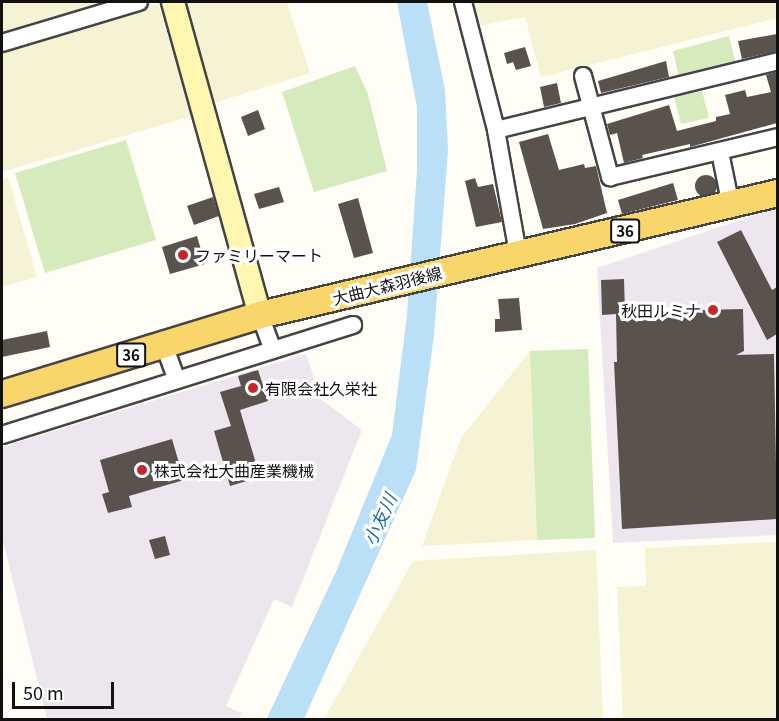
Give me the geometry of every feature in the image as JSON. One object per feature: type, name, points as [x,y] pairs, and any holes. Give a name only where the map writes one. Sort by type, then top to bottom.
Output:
[{"type":"main road","name":"大曲大森羽後線","points":[[2,394],[260,315],[518,253],[731,206],[777,193]]},
{"type":"street","points":[[2,43],[139,2]]},
{"type":"street","points":[[173,2],[260,315],[273,350]]},
{"type":"street","points":[[463,2],[496,130],[518,253]]},
{"type":"street","points":[[496,130],[777,61]]},
{"type":"street","points":[[583,76],[610,177],[720,152],[777,136]]},
{"type":"street","points":[[720,152],[731,206]]},
{"type":"street","points":[[2,435],[353,325]]},
{"type":"street","points":[[164,345],[177,380]]},
{"type":"shaded area","points":[[2,2],[116,2],[2,36]]},
{"type":"shaded area","points":[[183,2],[287,2],[310,73],[214,103]]},
{"type":"shaded area","points":[[474,2],[777,2],[777,18],[541,77],[525,17],[478,26]]},
{"type":"shaded area","points":[[158,4],[192,116],[2,172],[2,50]]},
{"type":"shaded area","points":[[8,177],[37,277],[2,287],[2,179]]},
{"type":"shaded area","points":[[777,208],[777,535],[613,543],[597,268]]},
{"type":"shaded area","points":[[530,351],[537,540],[422,546],[461,438]]},
{"type":"shaded area","points":[[306,354],[322,400],[362,430],[292,607],[274,599],[226,706],[242,713],[239,719],[47,719],[2,537],[2,447]]},
{"type":"shaded area","points":[[777,542],[777,719],[623,719],[617,587],[646,586],[645,548]]},
{"type":"shaded area","points":[[596,550],[603,719],[324,719],[413,561]]},
{"type":"green space","points":[[729,36],[736,64],[679,78],[673,51]]},
{"type":"green space","points":[[355,66],[368,94],[387,171],[314,192],[282,92]]},
{"type":"green space","points":[[702,91],[709,118],[681,124],[674,97]]},
{"type":"green space","points":[[126,140],[156,240],[45,273],[15,173]]},
{"type":"green space","points":[[588,349],[595,538],[537,540],[530,351]]},
{"type":"water","name":"小友川","points":[[397,2],[427,2],[445,90],[448,150],[434,335],[416,470],[304,719],[266,720],[335,574],[392,435],[407,315],[417,170],[417,107]]},
{"type":"building","points":[[777,34],[777,51],[742,59],[738,41]]},
{"type":"building","points":[[525,47],[531,66],[516,70],[513,62],[507,64],[504,53]]},
{"type":"building","points":[[666,61],[669,77],[601,93],[598,81]]},
{"type":"building","points":[[777,72],[777,123],[690,147],[690,144],[642,155],[643,158],[624,163],[617,133],[610,135],[607,124],[669,105],[677,131],[716,121],[716,117],[730,114],[725,95],[745,90],[747,97],[771,92],[766,75]]},
{"type":"building","points":[[557,83],[561,103],[544,107],[540,87]]},
{"type":"building","points":[[258,110],[265,129],[248,136],[241,117]]},
{"type":"building","points":[[548,134],[559,170],[584,164],[585,168],[596,166],[607,213],[575,224],[543,229],[519,142]]},
{"type":"building","points":[[706,175],[716,182],[717,186],[710,196],[706,197],[696,190],[695,186],[702,176]]},
{"type":"building","points":[[475,178],[478,187],[493,184],[502,222],[476,227],[465,181]]},
{"type":"building","points":[[673,183],[678,200],[622,214],[618,200]]},
{"type":"building","points":[[279,187],[284,202],[259,209],[254,194]]},
{"type":"building","points":[[213,197],[219,216],[194,225],[187,206]]},
{"type":"building","points":[[358,198],[373,253],[354,258],[338,204]]},
{"type":"building","points":[[741,230],[772,290],[777,287],[777,334],[767,340],[717,242]]},
{"type":"building","name":"ファミリーマート","points":[[197,236],[205,264],[170,274],[162,247]]},
{"type":"building","points":[[624,279],[625,312],[743,309],[744,351],[736,355],[774,354],[777,519],[622,529],[614,362],[617,362],[616,314],[602,315],[601,280]]},
{"type":"building","points":[[519,298],[522,330],[495,332],[495,319],[500,319],[498,299]]},
{"type":"building","points":[[47,331],[50,347],[2,357],[2,340]]},
{"type":"building","points":[[258,370],[268,401],[240,410],[260,477],[230,486],[214,431],[231,426],[220,392],[241,386],[238,376]]},
{"type":"building","name":"株式会社大曲産業機械","points":[[172,439],[184,480],[129,496],[132,507],[108,513],[102,494],[109,492],[100,460]]},
{"type":"building","points":[[165,536],[170,555],[155,559],[149,540]]},
{"type":"place","name":"ファミリーマート","points":[[183,255]]},
{"type":"place","name":"秋田ルミナ","points":[[713,310]]},
{"type":"place","name":"有限会社久栄社","points":[[253,388]]},
{"type":"place","name":"株式会社大曲産業機械","points":[[142,470]]}]
